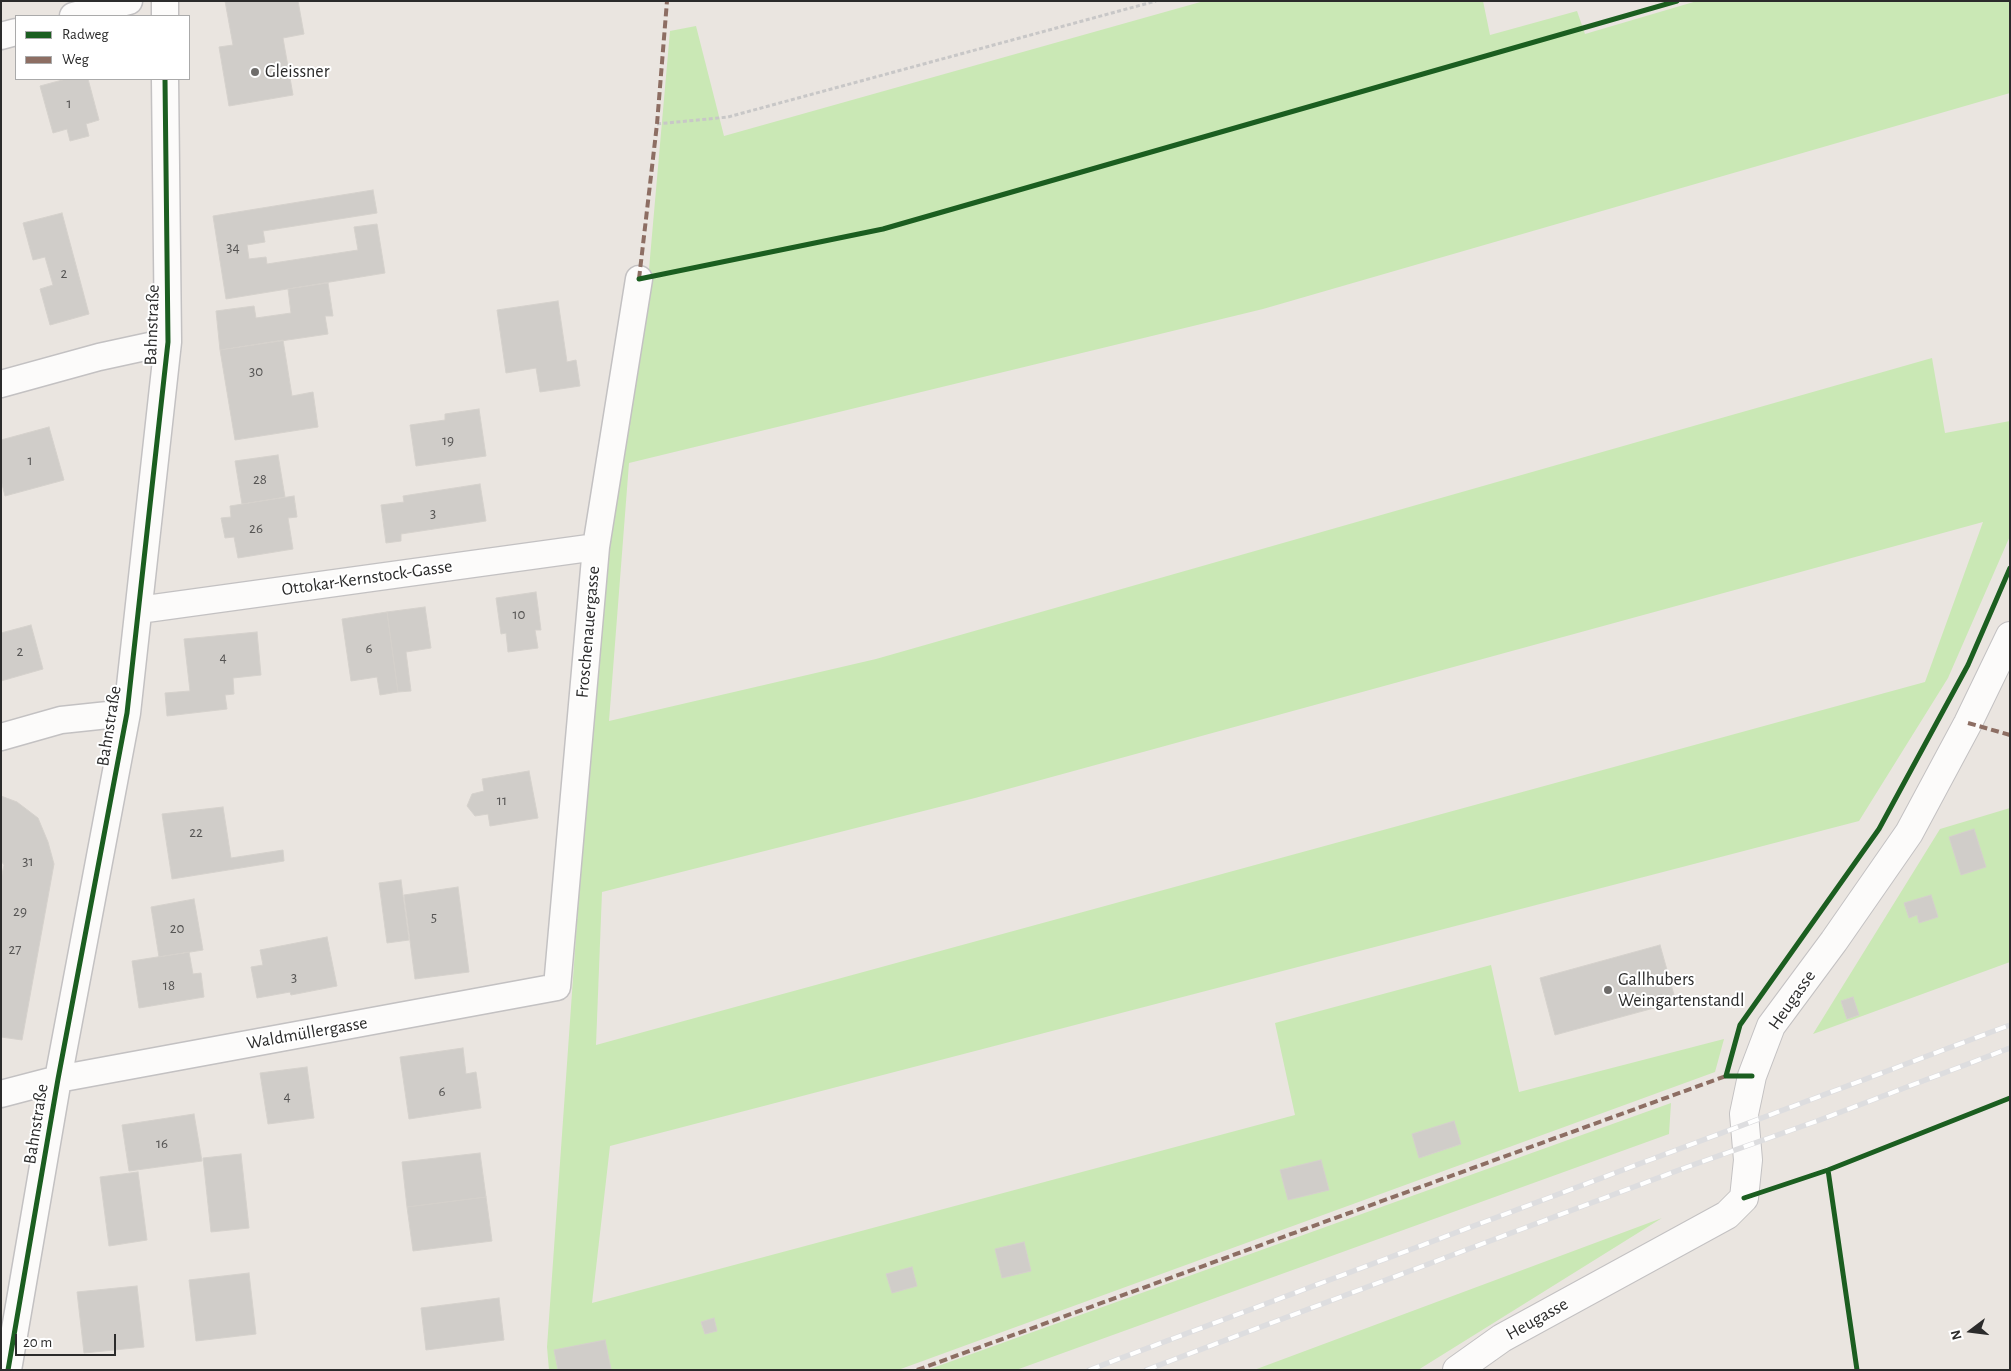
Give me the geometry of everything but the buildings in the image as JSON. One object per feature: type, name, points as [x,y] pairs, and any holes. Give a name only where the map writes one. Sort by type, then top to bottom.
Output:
[{"type":"street","points":[[77,15],[129,1]]},
{"type":"street","points":[[164,1],[165,15]]},
{"type":"street","points":[[1,36],[15,32]]},
{"type":"street","name":"Bahnstraße","points":[[8,1370],[58,1079],[127,713],[168,342],[165,80]]},
{"type":"street","name":"Froschenauergasse","points":[[558,987],[596,547],[639,279]]},
{"type":"street","points":[[1,384],[99,357],[168,342]]},
{"type":"street","name":"Ottokar-Kernstock-Gasse","points":[[138,610],[596,547]]},
{"type":"street","name":"Heugasse","points":[[1457,1370],[1502,1338],[1727,1216],[1744,1198],[1748,1160],[1744,1114],[1752,1076],[1771,1026],[1834,941],[1909,833],[1968,723],[2010,636]]},
{"type":"street","points":[[1,737],[61,720],[127,713]]},
{"type":"street","name":"Waldmüllergasse","points":[[1,1094],[58,1079],[558,987]]},
{"type":"path","points":[[657,124],[728,117],[1156,1]]},
{"type":"green space","points":[[1204,1],[1483,1],[1490,35],[1577,11],[1585,34],[1697,1],[2010,1],[2010,93],[1263,309],[629,463],[609,721],[876,659],[1932,358],[1945,433],[2010,421],[2010,536],[1948,678],[1859,821],[610,1146],[592,1303],[1295,1115],[1275,1023],[1491,965],[1519,1092],[1724,1039],[1715,1072],[898,1370],[549,1370],[547,1347],[604,539],[649,269],[670,31],[696,26],[724,136]],"holes":[[[1983,522],[1925,682],[596,1045],[602,892],[975,798]]]},
{"type":"green space","points":[[2010,808],[2010,962],[1813,1034],[1940,829]]},
{"type":"green space","points":[[1671,1103],[1669,1134],[1016,1370],[927,1370]]},
{"type":"green space","points":[[1662,1218],[1418,1370],[1254,1370]]},
{"type":"railway","points":[[1089,1370],[2010,1025]]},
{"type":"railway","points":[[1146,1370],[2010,1048]]},
{"type":"marked path","points":[[639,279],[657,124],[667,1]]},
{"type":"marked path","points":[[1968,723],[2010,735]]},
{"type":"marked path","points":[[917,1370],[1726,1076]]},
{"type":"cycle path","points":[[639,279],[883,229],[1677,1]]},
{"type":"cycle path","points":[[8,1370],[58,1079],[127,713],[168,342],[165,80]]},
{"type":"cycle path","points":[[1752,1076],[1726,1076],[1740,1025],[1879,829],[1968,665],[2010,568]]},
{"type":"cycle path","points":[[1744,1198],[1828,1170],[2010,1098]]},
{"type":"cycle path","points":[[1828,1170],[1857,1370]]},
{"type":"place","name":"Gleissner","points":[[255,72]]},
{"type":"place","name":"Gallhubers Weingartenstandl","points":[[1608,990]]}]
